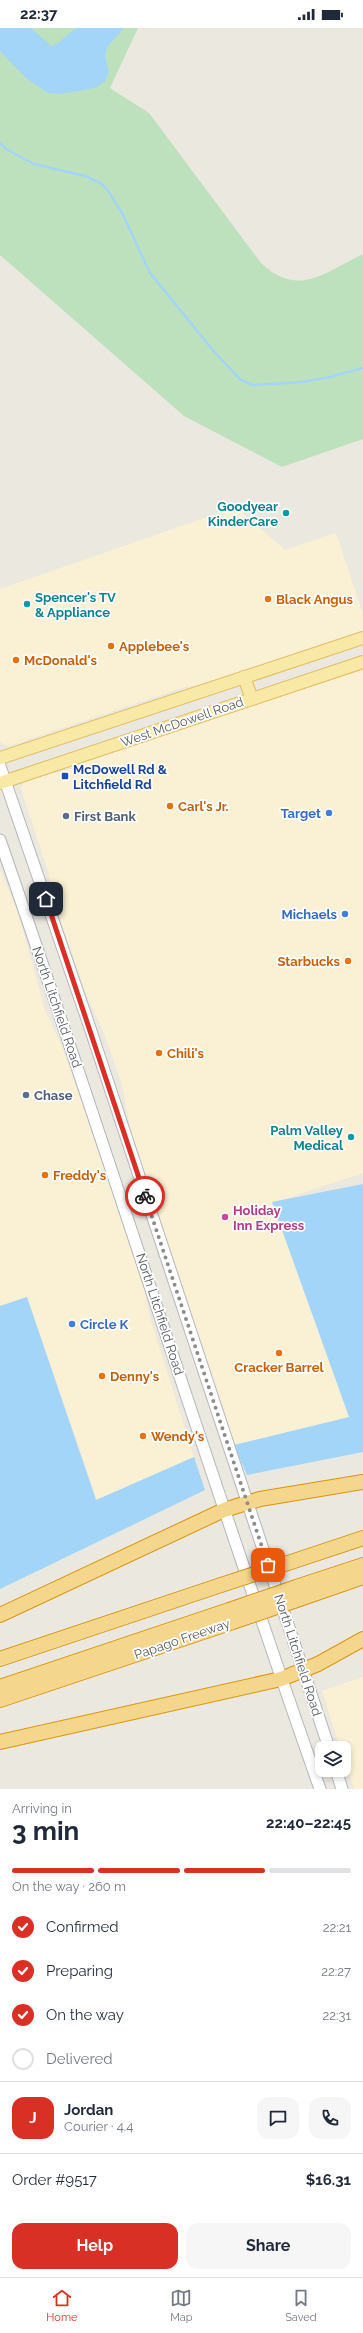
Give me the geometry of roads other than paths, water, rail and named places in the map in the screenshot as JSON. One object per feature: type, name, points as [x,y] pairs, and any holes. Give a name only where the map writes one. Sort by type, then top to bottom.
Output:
[{"type":"highway","points":[[0,1615],[224,1510],[246,1502],[363,1482]]},
{"type":"highway","points":[[0,1659],[363,1538]]},
{"type":"highway","points":[[298,1593],[363,1564]]},
{"type":"highway","name":"Papago Freeway","points":[[0,1700],[298,1593],[363,1577]]},
{"type":"highway","points":[[0,1687],[231,1616]]},
{"type":"highway","points":[[0,1742],[281,1678],[304,1670],[363,1639]]},
{"type":"main road","name":"West McDowell Road","points":[[0,758],[363,638]]},
{"type":"main road","name":"West McDowell Road","points":[[3,782],[363,662]]},
{"type":"main road","points":[[244,677],[252,699]]},
{"type":"main road","name":"North Litchfield Road","points":[[0,766],[3,782],[327,1741]]},
{"type":"main road","name":"North Litchfield Road","points":[[0,840],[120,1194],[224,1510],[320,1789]]},
{"type":"main road","points":[[338,1777],[342,1789]]},
{"type":"water","points":[[0,28],[31,28],[51,46],[57,44],[76,28],[124,28],[107,47],[105,55],[109,72],[105,81],[97,87],[59,94],[48,93],[26,78],[0,51]]},
{"type":"water","points":[[363,1184],[363,1452],[247,1475],[234,1445],[349,1417],[272,1202]]},
{"type":"water","points":[[27,1297],[96,1500],[194,1457],[205,1490],[0,1589],[0,1306]]},
{"type":"waterway","points":[[0,143],[6,149],[34,164],[85,176],[102,184],[109,192],[122,213],[150,273],[216,354],[241,380],[253,385],[302,382],[330,377],[363,368]]},
{"type":"place","name":"Goodyear KinderCare","points":[[286,513]]},
{"type":"place","name":"Black Angus","points":[[268,599]]},
{"type":"place","name":"Spencer's TV & Appliance","points":[[27,604]]},
{"type":"place","name":"Applebee's","points":[[111,646]]},
{"type":"place","name":"McDonald's","points":[[16,660]]},
{"type":"place","name":"McDowell Rd & Litchfield Rd","points":[[65,776]]},
{"type":"place","name":"Carl's Jr.","points":[[170,806]]},
{"type":"place","name":"Target","points":[[329,813]]},
{"type":"place","name":"First Bank","points":[[66,816]]},
{"type":"place","name":"Michaels","points":[[345,914]]},
{"type":"place","name":"Starbucks","points":[[348,961]]},
{"type":"place","name":"Chili's","points":[[159,1053]]},
{"type":"place","name":"Chase","points":[[26,1095]]},
{"type":"place","name":"Palm Valley Medical","points":[[351,1137]]},
{"type":"place","name":"Freddy's","points":[[45,1175]]},
{"type":"place","name":"Holiday Inn Express","points":[[225,1217]]},
{"type":"place","name":"Circle K","points":[[72,1324]]},
{"type":"place","name":"Cracker Barrel","points":[[279,1353]]},
{"type":"place","name":"Denny's","points":[[102,1376]]},
{"type":"place","name":"Wendy's","points":[[143,1436]]}]
